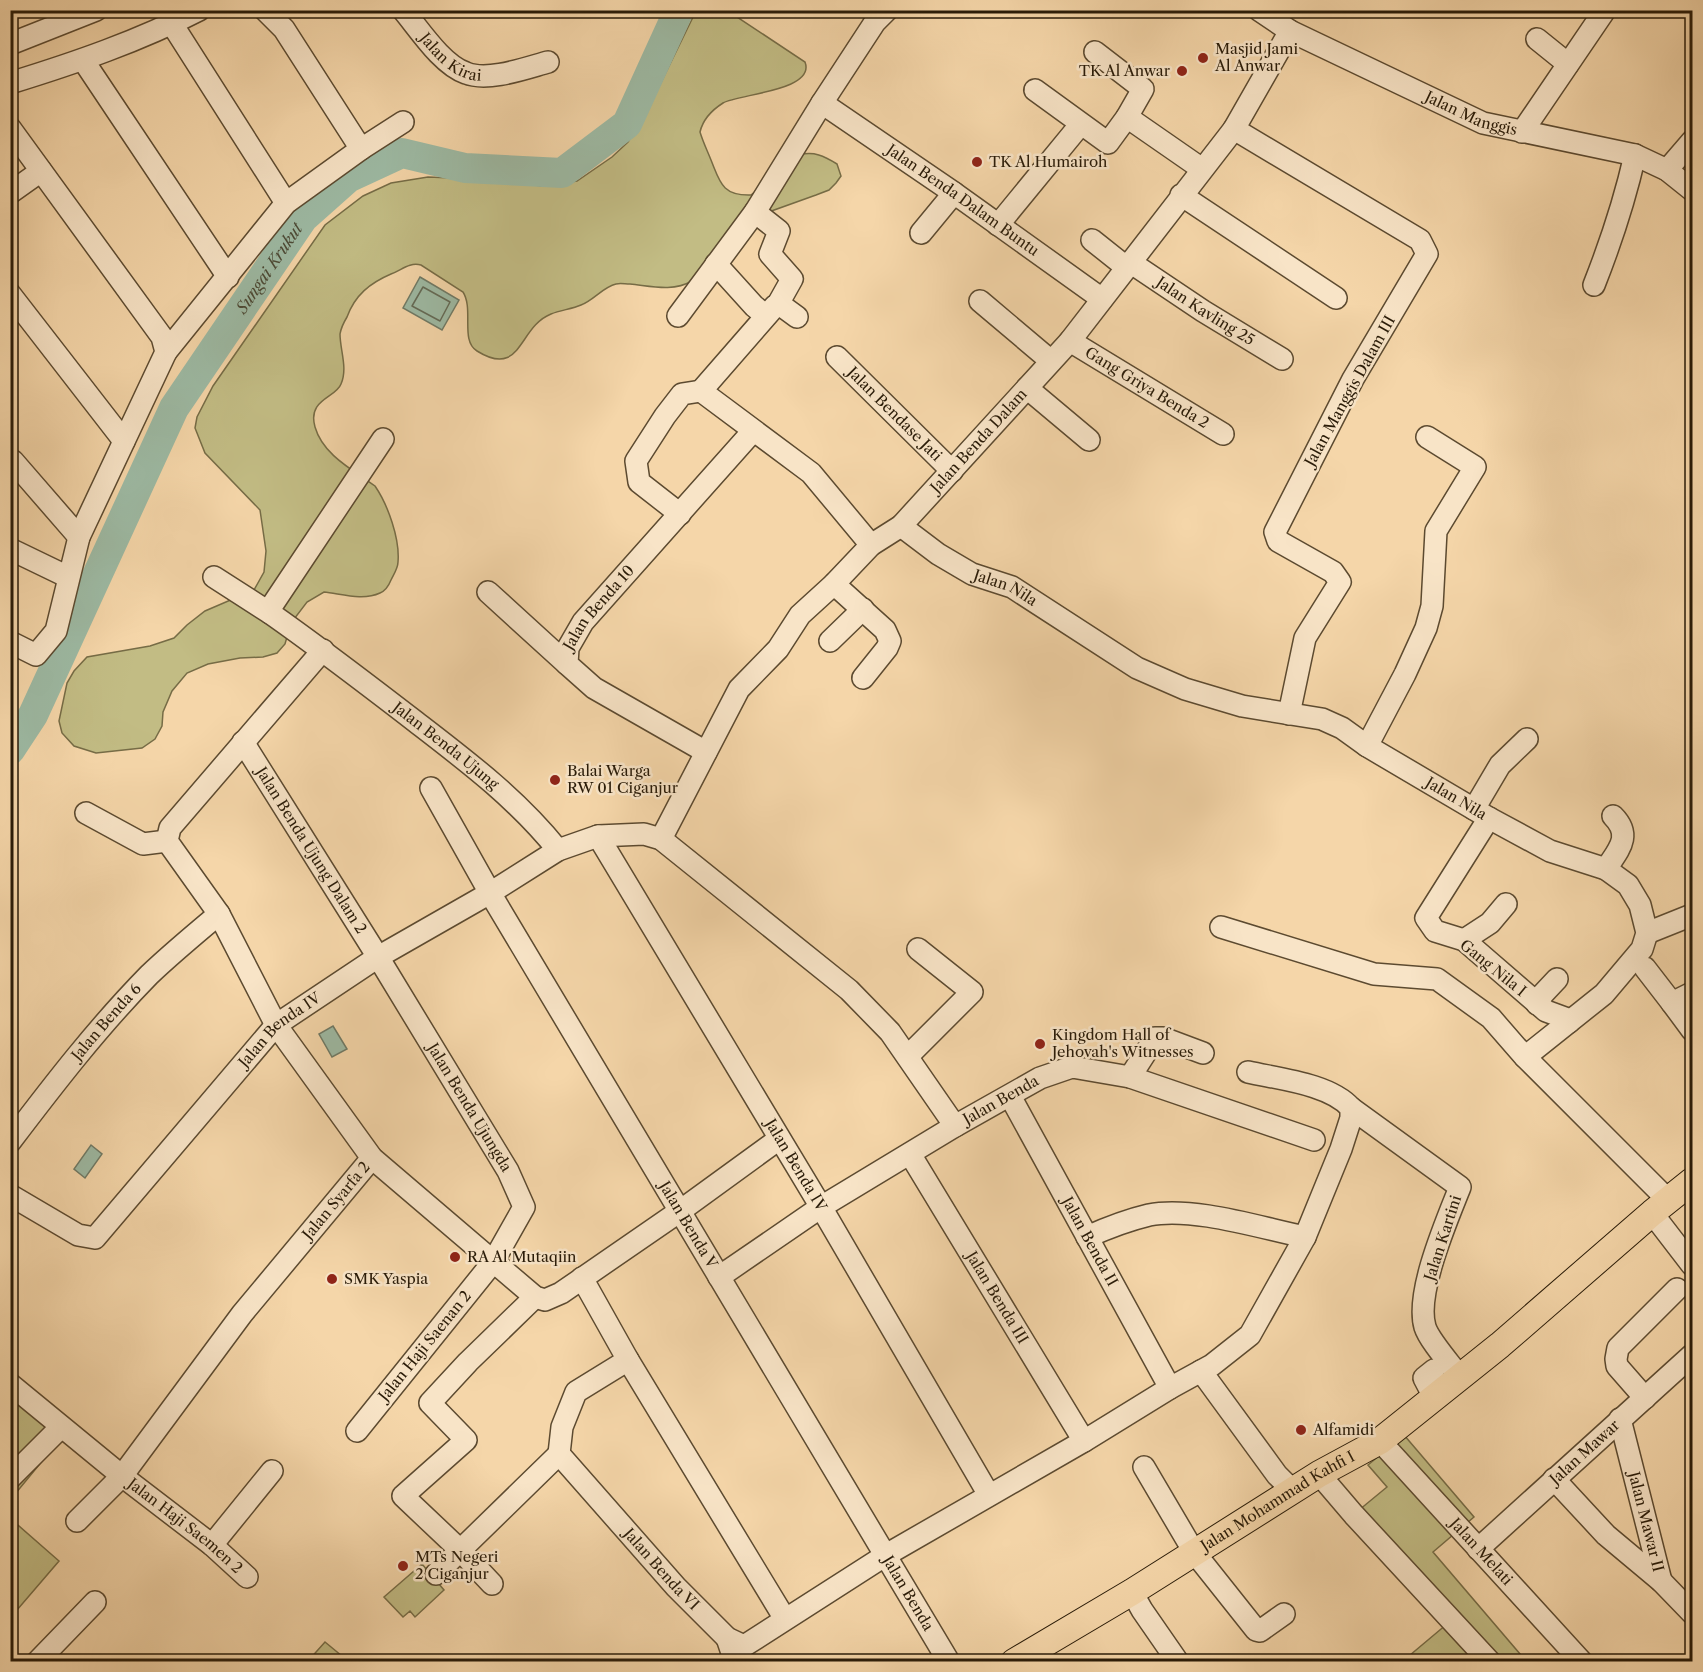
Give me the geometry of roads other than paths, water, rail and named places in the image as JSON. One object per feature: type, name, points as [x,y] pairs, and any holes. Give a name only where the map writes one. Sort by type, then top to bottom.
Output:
[{"type":"main road","name":"Jalan Mohammad Kahfi I","points":[[1026,1659],[1292,1490],[1380,1441],[1426,1383],[1460,1377],[1692,1181]]},
{"type":"street","points":[[10,44],[96,10]]},
{"type":"street","points":[[10,83],[83,60],[172,24],[199,10]]},
{"type":"street","points":[[265,10],[285,29],[361,149]]},
{"type":"street","name":"Jalan Kirai","points":[[403,10],[444,59],[466,74],[491,76],[548,62]]},
{"type":"street","points":[[678,316],[755,212],[822,103],[875,22],[887,10]]},
{"type":"street","name":"Jalan Manggis","points":[[1259,10],[1290,31],[1483,123],[1635,155],[1667,171],[1692,190]]},
{"type":"street","points":[[1522,132],[1605,10]]},
{"type":"street","points":[[172,24],[286,203]]},
{"type":"street","name":"Jalan Benda Dalam","points":[[661,839],[740,689],[778,649],[800,615],[871,546],[901,525],[1070,340],[1234,129],[1290,31]]},
{"type":"street","points":[[1537,39],[1568,64]]},
{"type":"street","points":[[1035,90],[1080,125],[1108,143],[1127,117],[1143,89],[1095,52]]},
{"type":"street","points":[[83,60],[228,277]]},
{"type":"street","name":"Jalan Benda Dalam Buntu","points":[[822,103],[954,193],[1102,300]]},
{"type":"street","points":[[1127,117],[1202,169]]},
{"type":"street","points":[[10,642],[36,655],[56,632],[79,537],[166,352],[286,203],[403,122]]},
{"type":"street","points":[[998,225],[1080,125]]},
{"type":"street","points":[[10,128],[162,338],[166,352]]},
{"type":"street","name":"Jalan Manggis Dalam III","points":[[1234,129],[1420,240],[1427,254],[1353,379],[1275,532],[1278,541],[1333,572],[1340,582],[1305,638],[1289,714]]},
{"type":"street","points":[[1667,171],[1692,141]]},
{"type":"street","points":[[1594,285],[1616,226],[1635,155]]},
{"type":"street","points":[[10,193],[41,171]]},
{"type":"street","points":[[921,233],[954,193]]},
{"type":"street","points":[[1181,195],[1336,298]]},
{"type":"street","points":[[680,514],[639,482],[636,461],[682,394],[701,391],[772,310],[792,279],[770,254],[779,231],[755,212]]},
{"type":"street","name":"Jalan Kavling 25","points":[[1092,240],[1128,265],[1282,359]]},
{"type":"street","points":[[716,264],[754,306],[797,317]]},
{"type":"street","points":[[10,294],[124,441]]},
{"type":"street","points":[[980,301],[1051,361]]},
{"type":"street","name":"Gang Griya Benda 2","points":[[1070,340],[1223,434]]},
{"type":"street","name":"Jalan Bendase Jati","points":[[837,357],[952,471]]},
{"type":"street","points":[[1027,388],[1089,440]]},
{"type":"street","points":[[701,391],[811,473],[871,546]]},
{"type":"street","name":"Jalan Benda 10","points":[[706,752],[594,688],[567,664],[568,648],[583,622],[753,432]]},
{"type":"street","points":[[1367,746],[1426,628],[1432,606],[1436,531],[1475,467],[1427,437]]},
{"type":"street","points":[[270,613],[273,604],[382,439]]},
{"type":"street","points":[[13,461],[79,537]]},
{"type":"street","name":"Jalan Nila","points":[[901,525],[938,554],[972,574],[1012,587],[1137,668],[1185,689],[1242,706],[1322,719],[1342,728],[1367,746],[1481,814],[1550,851],[1606,869],[1628,885],[1640,905],[1647,933]]},
{"type":"street","points":[[10,549],[68,577]]},
{"type":"street","name":"Jalan Benda Ujung","points":[[214,577],[323,650],[485,775],[534,820],[558,850]]},
{"type":"street","points":[[834,584],[885,630],[890,641],[863,678]]},
{"type":"street","points":[[488,592],[567,664]]},
{"type":"street","points":[[830,641],[863,609]]},
{"type":"street","points":[[323,650],[170,828],[167,841],[219,914],[276,1025],[372,1158]]},
{"type":"street","points":[[1481,814],[1500,765],[1527,739]]},
{"type":"street","name":"Jalan Benda Ujung Dalam 2","points":[[243,741],[378,957]]},
{"type":"street","name":"Jalan Benda V","points":[[431,788],[490,893],[886,1555]]},
{"type":"street","points":[[86,813],[143,844],[167,841]]},
{"type":"street","name":"Gang Nila I","points":[[1481,814],[1426,918],[1435,931],[1464,940],[1536,1004],[1569,1022]]},
{"type":"street","points":[[1606,869],[1622,843],[1624,833],[1613,816]]},
{"type":"street","name":"Jalan Benda IV","points":[[10,1196],[78,1235],[95,1238],[276,1025],[378,957],[490,893],[558,850],[598,836],[644,834],[661,839]]},
{"type":"street","name":"Jalan Benda IV","points":[[598,836],[821,1207],[989,1496]]},
{"type":"street","points":[[661,839],[849,990],[890,1032],[955,1126]]},
{"type":"street","points":[[1464,940],[1490,923],[1506,904]]},
{"type":"street","name":"Jalan Benda 6","points":[[10,1142],[114,1012],[158,968],[219,914]]},
{"type":"street","points":[[1525,1057],[1604,994],[1642,949],[1647,933],[1692,915]]},
{"type":"street","points":[[1221,927],[1374,974],[1437,979],[1491,1018],[1660,1206],[1692,1265]]},
{"type":"street","points":[[908,1056],[972,992],[918,949]]},
{"type":"street","name":"Jalan Benda Ujungda","points":[[378,957],[508,1171],[524,1207],[493,1262]]},
{"type":"street","points":[[1645,968],[1692,1030]]},
{"type":"street","points":[[1536,1004],[1557,979]]},
{"type":"street","points":[[1672,1003],[1692,993]]},
{"type":"street","points":[[1130,1077],[1155,1038],[1163,1038],[1203,1053]]},
{"type":"street","name":"Jalan Benda","points":[[719,1277],[821,1207],[955,1126],[1041,1078],[1072,1067],[1130,1077],[1314,1140]]},
{"type":"street","points":[[1248,1072],[1308,1085],[1345,1101],[1351,1108]]},
{"type":"street","name":"Jalan Benda II","points":[[1011,1096],[1170,1388]]},
{"type":"street","name":"Jalan Benda","points":[[949,1662],[886,1555],[1212,1365],[1250,1335],[1305,1237],[1341,1149],[1351,1118],[1351,1108]]},
{"type":"street","name":"Jalan Kartini","points":[[1351,1108],[1460,1186],[1431,1266],[1424,1315],[1426,1328],[1460,1377]]},
{"type":"street","points":[[492,1584],[403,1496],[466,1440],[430,1403],[468,1362],[536,1297],[545,1300],[561,1293],[779,1139]]},
{"type":"street","name":"Jalan Benda III","points":[[910,1154],[1084,1441]]},
{"type":"street","name":"Jalan Syarfa 2","points":[[77,1521],[122,1476],[242,1314],[372,1158],[536,1297]]},
{"type":"street","points":[[1087,1237],[1110,1227],[1150,1215],[1188,1213],[1305,1237]]},
{"type":"street","name":"Jalan Haji Saenan 2","points":[[357,1431],[493,1262]]},
{"type":"street","points":[[582,1278],[628,1360],[785,1619]]},
{"type":"street","points":[[1645,1398],[1617,1366],[1618,1348],[1677,1289]]},
{"type":"street","name":"Jalan Mawar","points":[[1478,1549],[1692,1355]]},
{"type":"street","points":[[436,1574],[559,1454],[562,1427],[576,1392],[628,1360]]},
{"type":"street","points":[[1201,1371],[1277,1475],[1292,1490]]},
{"type":"street","points":[[11,1384],[122,1476]]},
{"type":"street","name":"Jalan Mawar II","points":[[1620,1419],[1661,1581],[1692,1613]]},
{"type":"street","points":[[10,1479],[61,1427]]},
{"type":"street","name":"Jalan Melati","points":[[1380,1441],[1582,1662]]},
{"type":"street","name":"Jalan Benda VI","points":[[559,1454],[676,1587],[727,1638]]},
{"type":"street","points":[[1144,1467],[1194,1552],[1256,1630],[1260,1631],[1284,1614]]},
{"type":"street","points":[[212,1545],[272,1471]]},
{"type":"street","points":[[1319,1474],[1490,1662]]},
{"type":"street","name":"Jalan Haji Saemen 2","points":[[122,1476],[212,1545],[247,1577]]},
{"type":"street","points":[[1554,1479],[1606,1535],[1661,1581]]},
{"type":"street","points":[[727,1638],[744,1646],[886,1555]]},
{"type":"street","points":[[1132,1592],[1178,1662]]},
{"type":"street","points":[[37,1662],[95,1602]]},
{"type":"street","points":[[727,1638],[735,1662]]},
{"type":"water","points":[[420,277],[459,300],[442,330],[403,308]]},
{"type":"water","points":[[333,1026],[347,1049],[332,1057],[319,1034]]},
{"type":"water","points":[[91,1145],[102,1154],[85,1178],[74,1169]]},
{"type":"waterway","name":"Sungai Krukut","points":[[10,750],[33,715],[174,408],[303,218],[348,178],[402,153],[465,168],[562,173],[627,124],[679,10]]},
{"type":"place","name":"Masjid Jami Al Anwar","points":[[1203,58]]},
{"type":"place","name":"TK Al Anwar","points":[[1182,71]]},
{"type":"place","name":"TK Al Humairoh","points":[[977,162]]},
{"type":"place","name":"Balai Warga RW 01 Ciganjur","points":[[555,780]]},
{"type":"place","name":"Kingdom Hall of Jehovah's Witnesses","points":[[1040,1044]]},
{"type":"place","name":"RA Al Mutaqiin","points":[[455,1257]]},
{"type":"place","name":"SMK Yaspia","points":[[332,1279]]},
{"type":"place","name":"Alfamidi","points":[[1301,1430]]},
{"type":"place","name":"MTs Negeri 2 Ciganjur","points":[[403,1566]]}]
